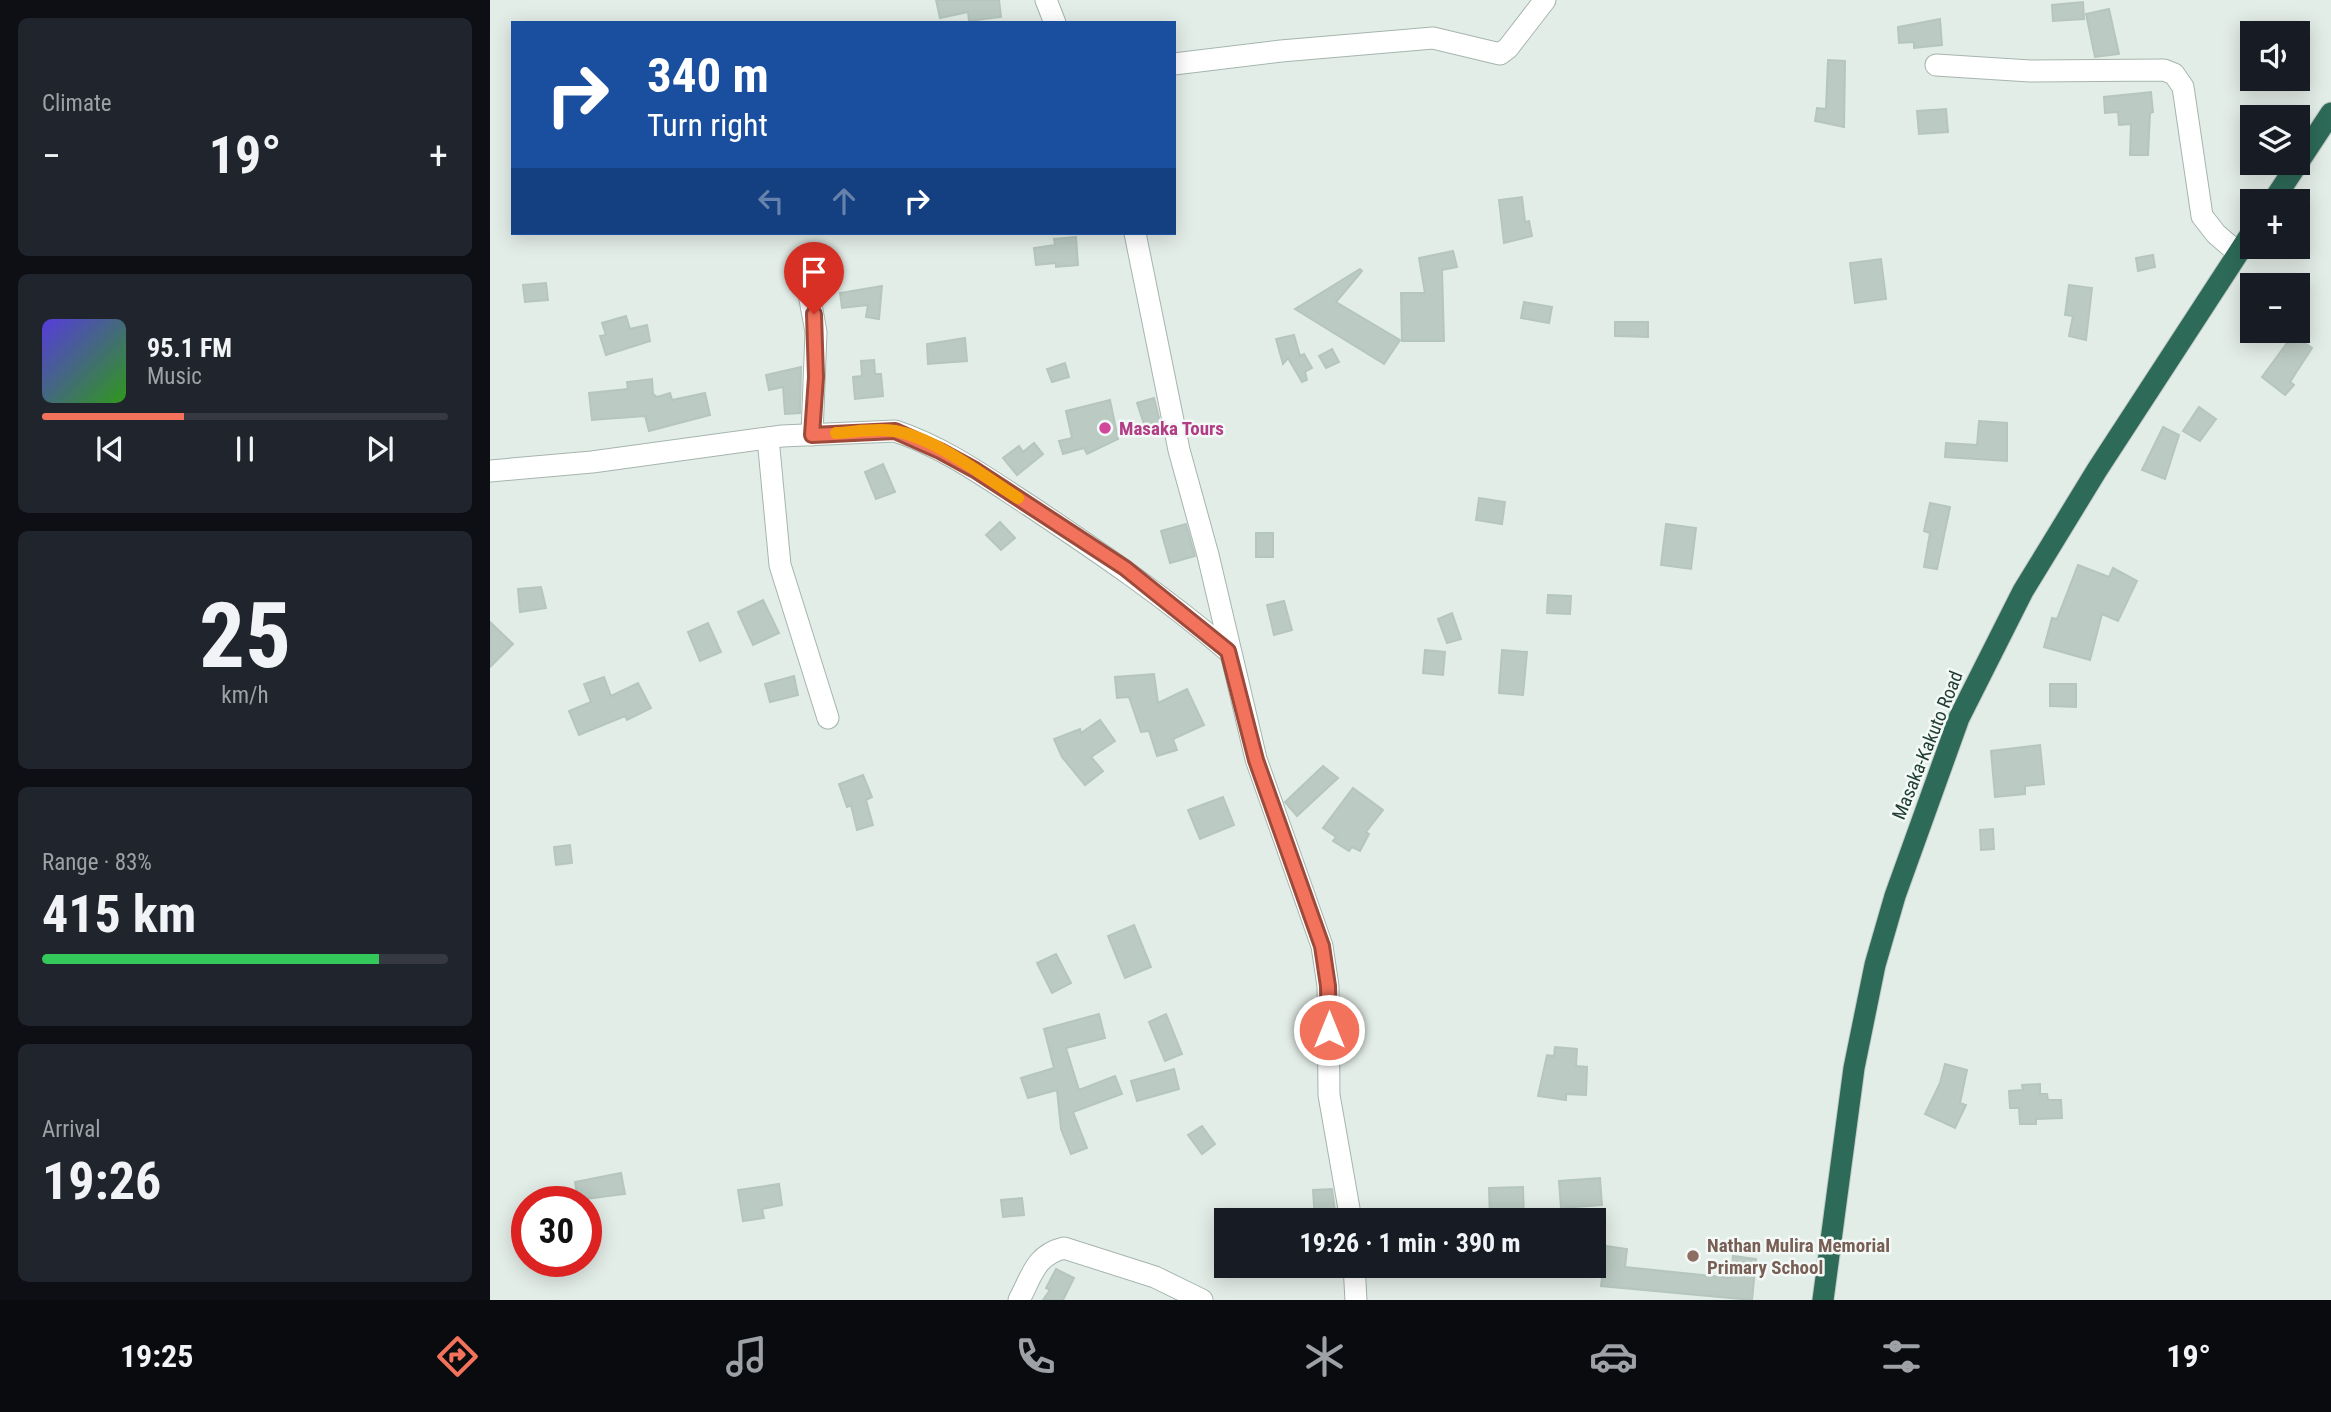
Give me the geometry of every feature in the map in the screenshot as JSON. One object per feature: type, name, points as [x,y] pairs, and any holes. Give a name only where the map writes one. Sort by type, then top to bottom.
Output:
[{"type":"highway","points":[[2281,189],[2331,113]]},
{"type":"highway","name":"Masaka-Kakuto Road","points":[[1823,1300],[1854,1068],[1875,965],[1895,896],[1959,718],[2023,591],[2097,470],[2240,250]]},
{"type":"street","points":[[1046,0],[1054,21]]},
{"type":"street","points":[[1176,64],[1258,53],[1433,38],[1500,54],[1508,48],[1545,0]]},
{"type":"street","points":[[1936,65],[2030,71],[2164,70],[2174,74],[2183,87],[2202,216],[2216,234],[2238,253]]},
{"type":"street","points":[[1135,235],[1167,397],[1208,555],[1228,651],[1256,760],[1322,946],[1328,986],[1329,1095],[1349,1208]]},
{"type":"street","points":[[807,283],[816,332],[812,435]]},
{"type":"street","points":[[490,471],[592,462],[768,438],[895,431],[975,470],[1125,568],[1228,651]]},
{"type":"street","points":[[768,438],[780,565],[828,718]]},
{"type":"street","points":[[1019,1300],[1036,1264],[1052,1251],[1064,1248],[1155,1278],[1202,1300]]},
{"type":"street","points":[[1355,1278],[1356,1300]]},
{"type":"building","points":[[936,0],[999,0],[1001,17],[969,21],[968,12],[940,18]]},
{"type":"building","points":[[2083,2],[2084,19],[2053,21],[2052,5]]},
{"type":"building","points":[[2109,9],[2119,54],[2095,57],[2086,14]]},
{"type":"building","points":[[1940,19],[1942,45],[1914,48],[1914,42],[1899,43],[1898,27]]},
{"type":"building","points":[[1828,60],[1845,61],[1844,127],[1815,121],[1817,108],[1826,109]]},
{"type":"building","points":[[2151,92],[2153,112],[2150,113],[2148,155],[2130,155],[2131,124],[2119,125],[2118,112],[2105,113],[2104,97]]},
{"type":"building","points":[[1946,109],[1948,132],[1919,134],[1917,111]]},
{"type":"building","points":[[1522,197],[1525,222],[1529,221],[1532,236],[1504,243],[1499,200]]},
{"type":"building","points":[[1076,237],[1078,265],[1036,265],[1034,248],[1055,245],[1054,239]]},
{"type":"building","points":[[1453,251],[1457,267],[1442,270],[1444,341],[1402,341],[1401,293],[1425,293],[1419,258]]},
{"type":"building","points":[[2153,255],[2155,267],[2138,271],[2136,258]]},
{"type":"building","points":[[1881,259],[1886,299],[1855,303],[1850,263]]},
{"type":"building","points":[[1360,269],[1362,271],[1336,302],[1400,340],[1384,364],[1295,309]]},
{"type":"building","points":[[546,283],[548,300],[525,302],[523,285]]},
{"type":"building","points":[[2069,285],[2092,288],[2086,340],[2069,336],[2073,316],[2065,315]]},
{"type":"building","points":[[882,286],[879,319],[866,317],[868,305],[842,308],[840,293]]},
{"type":"building","points":[[1524,302],[1552,307],[1549,323],[1521,318]]},
{"type":"building","points":[[626,316],[630,329],[647,325],[650,341],[606,355],[600,336],[606,335],[602,323]]},
{"type":"building","points":[[1615,322],[1648,322],[1648,337],[1615,336]]},
{"type":"building","points":[[1294,335],[1300,356],[1304,354],[1312,368],[1305,372],[1307,380],[1302,382],[1288,358],[1283,364],[1276,339]]},
{"type":"building","points":[[965,338],[967,361],[928,364],[927,344]]},
{"type":"building","points":[[2287,343],[2305,343],[2312,348],[2290,382],[2294,385],[2285,395],[2262,377]]},
{"type":"building","points":[[1332,349],[1339,362],[1326,368],[1319,356]]},
{"type":"building","points":[[874,360],[875,374],[881,374],[883,396],[855,399],[853,377],[862,376],[861,361]]},
{"type":"building","points":[[1065,363],[1069,377],[1052,382],[1047,369]]},
{"type":"building","points":[[801,367],[800,413],[785,414],[783,387],[769,390],[766,375]]},
{"type":"building","points":[[652,379],[653,394],[657,397],[670,393],[672,400],[705,393],[710,415],[649,431],[645,416],[592,420],[589,393],[628,389],[627,382]]},
{"type":"building","points":[[1154,398],[1160,422],[1145,427],[1137,403]]},
{"type":"building","points":[[1110,400],[1118,439],[1087,454],[1084,448],[1063,454],[1059,441],[1072,438],[1066,411]]},
{"type":"building","points":[[2199,407],[2216,419],[2200,441],[2183,431]]},
{"type":"building","points":[[1979,421],[2007,423],[2007,461],[1945,457],[1946,443],[1977,445]]},
{"type":"building","points":[[2163,427],[2179,435],[2165,479],[2142,470]]},
{"type":"building","points":[[1034,443],[1043,454],[1017,475],[1003,458],[1019,446],[1023,452]]},
{"type":"building","points":[[883,464],[895,492],[876,499],[865,472]]},
{"type":"building","points":[[1479,498],[1505,502],[1502,524],[1476,520]]},
{"type":"building","points":[[1930,503],[1950,507],[1937,569],[1924,567],[1930,533],[1924,531]]},
{"type":"building","points":[[1000,522],[1015,538],[1001,550],[986,535]]},
{"type":"building","points":[[1186,524],[1195,556],[1170,563],[1161,531]]},
{"type":"building","points":[[1666,524],[1696,528],[1691,569],[1661,565]]},
{"type":"building","points":[[1256,533],[1273,533],[1273,557],[1256,557]]},
{"type":"building","points":[[2078,565],[2109,577],[2113,568],[2137,581],[2118,621],[2102,614],[2090,660],[2044,647],[2052,618],[2057,619]]},
{"type":"building","points":[[541,587],[546,608],[520,612],[518,589]]},
{"type":"building","points":[[1548,595],[1571,596],[1570,614],[1547,613]]},
{"type":"building","points":[[763,600],[779,633],[753,645],[738,612]]},
{"type":"building","points":[[1284,601],[1292,630],[1274,635],[1267,605]]},
{"type":"building","points":[[1452,613],[1461,639],[1447,643],[1438,619]]},
{"type":"building","points":[[490,622],[513,644],[490,667]]},
{"type":"building","points":[[708,623],[721,652],[700,661],[688,632]]},
{"type":"building","points":[[1425,650],[1445,652],[1443,675],[1423,673]]},
{"type":"building","points":[[1502,650],[1527,652],[1523,695],[1499,693]]},
{"type":"building","points":[[1154,674],[1158,703],[1187,689],[1204,725],[1173,739],[1177,750],[1157,756],[1149,731],[1141,732],[1129,697],[1117,698],[1115,677]]},
{"type":"building","points":[[794,676],[798,695],[770,702],[765,684]]},
{"type":"building","points":[[604,677],[611,696],[638,683],[651,708],[627,720],[625,716],[579,735],[569,711],[591,702],[584,684]]},
{"type":"building","points":[[2050,684],[2076,684],[2076,707],[2050,706]]},
{"type":"building","points":[[1100,720],[1115,741],[1091,757],[1103,771],[1085,785],[1062,757],[1054,739],[1080,729],[1081,733]]},
{"type":"building","points":[[2040,745],[2044,784],[2025,786],[2025,794],[1995,797],[1991,751]]},
{"type":"building","points":[[1323,766],[1338,778],[1297,816],[1285,802]]},
{"type":"building","points":[[863,775],[872,797],[866,800],[873,825],[857,830],[851,805],[847,807],[839,784]]},
{"type":"building","points":[[1353,788],[1383,810],[1366,832],[1369,834],[1360,851],[1352,847],[1349,851],[1333,841],[1336,837],[1323,828]]},
{"type":"building","points":[[1223,797],[1234,825],[1200,839],[1188,810]]},
{"type":"building","points":[[1993,829],[1994,849],[1981,850],[1980,830]]},
{"type":"building","points":[[570,845],[572,863],[556,865],[554,847]]},
{"type":"building","points":[[1134,925],[1151,967],[1125,978],[1108,936]]},
{"type":"building","points":[[1056,954],[1071,983],[1052,993],[1037,963]]},
{"type":"building","points":[[1099,1014],[1105,1038],[1066,1048],[1079,1090],[1115,1076],[1122,1094],[1073,1112],[1087,1148],[1071,1154],[1061,1129],[1057,1090],[1028,1098],[1021,1078],[1054,1068],[1044,1029]]},
{"type":"building","points":[[1166,1014],[1182,1054],[1165,1061],[1149,1022]]},
{"type":"building","points":[[1555,1047],[1577,1049],[1576,1066],[1587,1067],[1586,1095],[1566,1094],[1566,1100],[1538,1096],[1547,1055],[1554,1056]]},
{"type":"building","points":[[1945,1064],[1967,1070],[1960,1103],[1966,1105],[1955,1128],[1925,1114],[1940,1083]]},
{"type":"building","points":[[1174,1069],[1179,1089],[1137,1101],[1131,1081]]},
{"type":"building","points":[[2040,1084],[2040,1094],[2047,1094],[2048,1100],[2061,1100],[2062,1118],[2036,1119],[2036,1124],[2020,1124],[2019,1108],[2010,1108],[2009,1091],[2023,1090],[2022,1085]]},
{"type":"building","points":[[1202,1126],[1215,1144],[1202,1154],[1188,1135]]},
{"type":"building","points":[[621,1173],[625,1194],[602,1197],[602,1186],[576,1186],[575,1182]]},
{"type":"building","points":[[1600,1178],[1602,1205],[1561,1208],[1559,1181]]},
{"type":"building","points":[[779,1184],[782,1205],[762,1209],[764,1218],[743,1221],[738,1190]]},
{"type":"building","points":[[1523,1187],[1524,1208],[1490,1208],[1489,1188]]},
{"type":"building","points":[[1332,1189],[1334,1208],[1314,1208],[1313,1190]]},
{"type":"building","points":[[1022,1198],[1024,1215],[1003,1217],[1001,1200]]},
{"type":"building","points":[[1606,1246],[1627,1249],[1625,1267],[1731,1278],[1733,1256],[1756,1259],[1752,1300],[1601,1286],[1602,1278],[1606,1278]]},
{"type":"building","points":[[1056,1269],[1074,1278],[1063,1300],[1043,1300],[1050,1290],[1046,1288]]},
{"type":"slow traffic","points":[[836,433],[878,430],[912,436],[975,470],[1018,498]]},
{"type":"place","name":"Masaka Tours","points":[[1105,428]]},
{"type":"place","name":"Nathan Mulira Memorial Primary School","points":[[1693,1256]]},
{"type":"route","points":[[814,314],[816,377],[812,435],[878,430],[912,436],[975,470],[1125,568],[1228,651],[1256,760],[1322,946],[1328,986],[1329,1030]]}]
